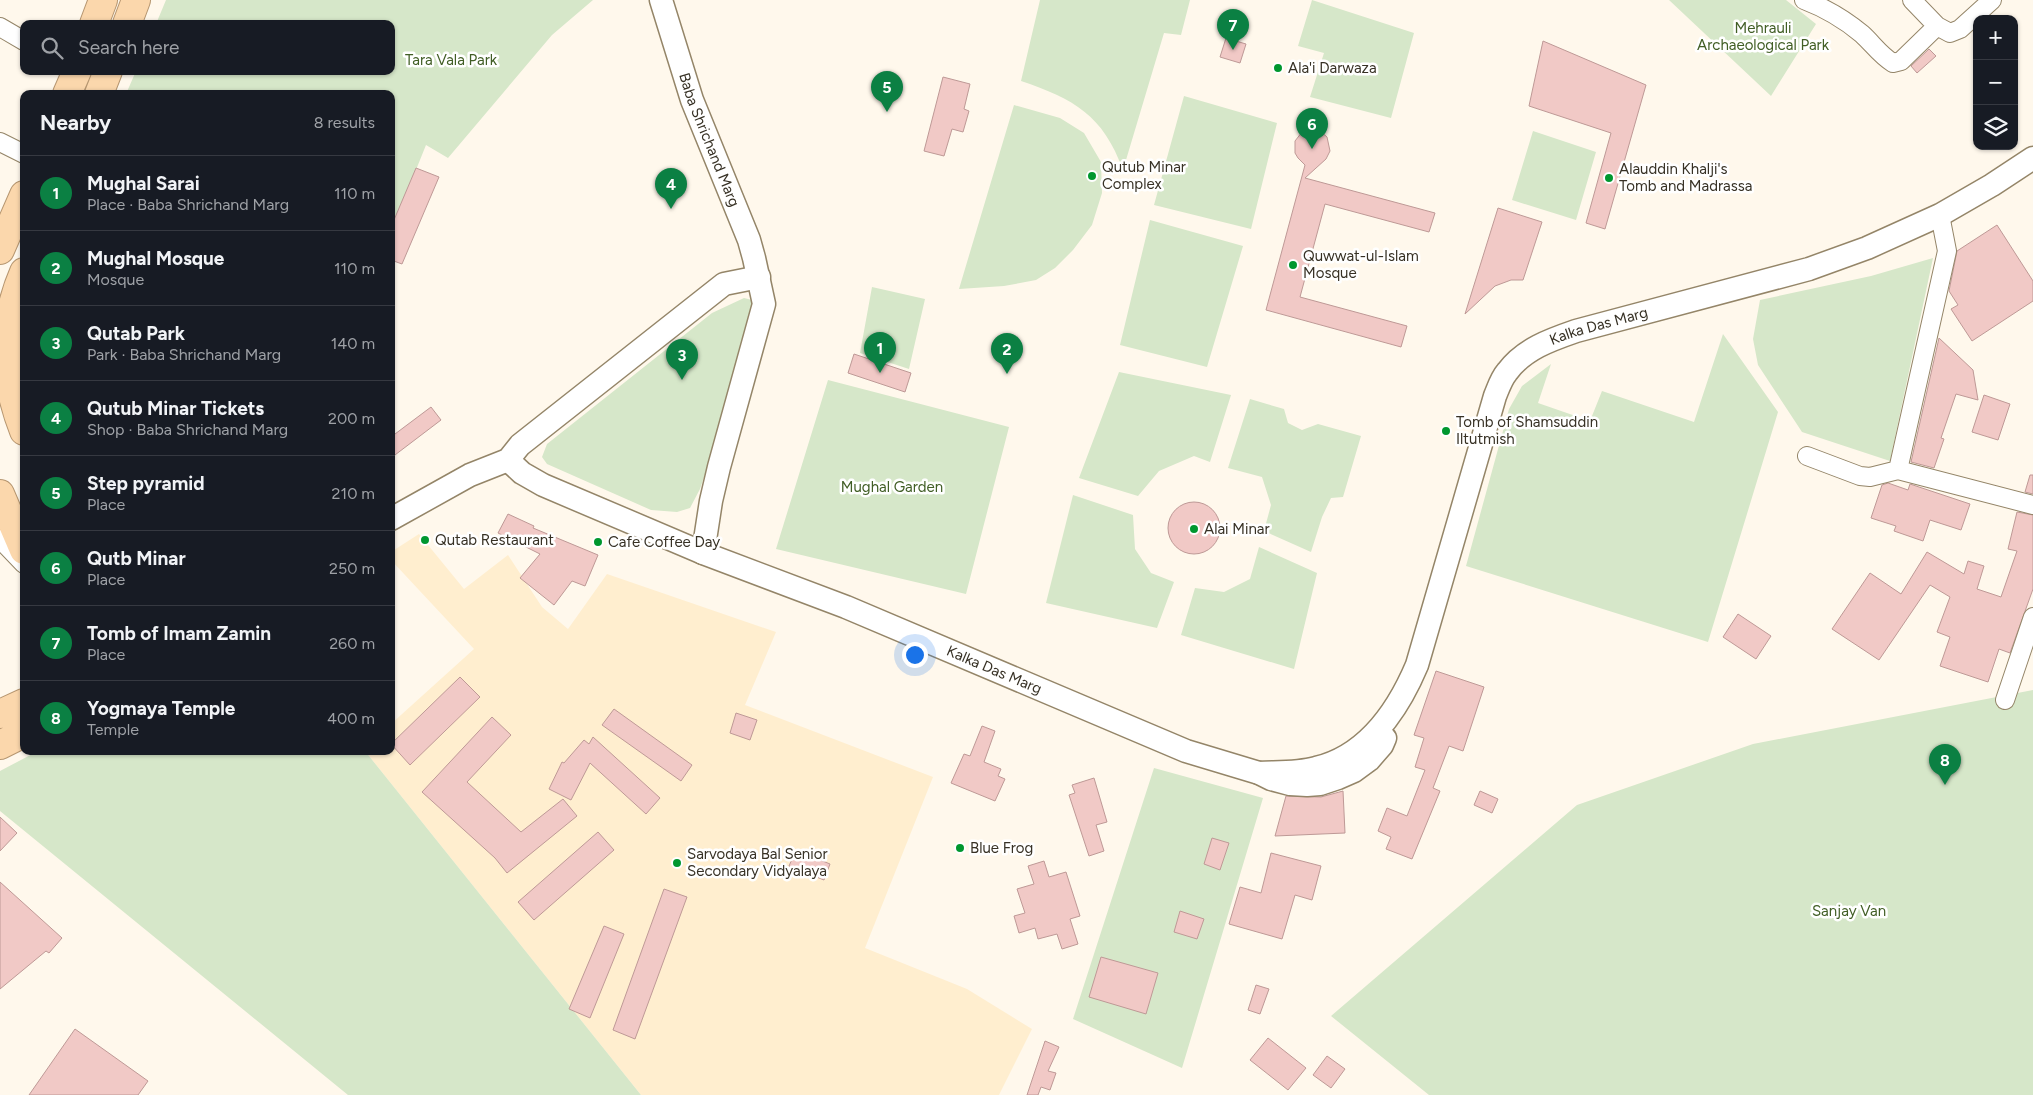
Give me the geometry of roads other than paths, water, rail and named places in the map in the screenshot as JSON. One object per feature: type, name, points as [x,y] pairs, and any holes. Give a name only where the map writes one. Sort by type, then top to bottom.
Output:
[{"type":"highway","points":[[96,20],[103,0]]},
{"type":"highway","points":[[128,20],[136,0]]},
{"type":"highway","points":[[101,90],[106,75]]},
{"type":"highway","points":[[0,250],[20,204]]},
{"type":"highway","points":[[20,283],[12,306],[7,332],[6,357],[9,383],[20,418]]},
{"type":"highway","points":[[0,494],[20,541]]},
{"type":"highway","points":[[0,714],[20,705]]},
{"type":"highway","points":[[0,745],[20,735]]},
{"type":"street","name":"Baba Shrichand Marg","points":[[661,0],[692,100],[749,240],[764,304],[726,437],[711,501],[703,553]]},
{"type":"street","points":[[1804,0],[1823,7],[1844,20],[1863,35],[1882,56],[1893,63],[1901,61],[1937,26]]},
{"type":"street","points":[[1912,0],[1942,30],[1954,32],[1960,29],[1992,0]]},
{"type":"street","points":[[0,26],[20,38]]},
{"type":"street","points":[[0,142],[20,152]]},
{"type":"street","name":"Kalka Das Marg","points":[[508,460],[522,474],[542,485],[703,553],[855,610],[1186,751],[1290,784],[1320,784],[1354,771],[1369,760],[1382,745],[1391,716],[1408,686],[1417,665],[1495,396],[1506,372],[1526,352],[1548,340],[1576,331],[1809,269],[1867,248],[1940,215],[1992,185],[2033,158]]},
{"type":"street","points":[[1898,470],[1947,252],[1940,215]]},
{"type":"street","points":[[395,517],[470,475],[508,460],[520,445],[724,284],[759,277]]},
{"type":"street","points":[[1807,456],[1860,476],[1870,477],[1898,470],[2033,505]]},
{"type":"street","points":[[0,539],[20,560]]},
{"type":"street","points":[[2005,700],[2033,616]]},
{"type":"place","name":"Tomb of Imam Zamin","points":[[1233,50]]},
{"type":"place","name":"Ala'i Darwaza","points":[[1278,68]]},
{"type":"place","name":"Step pyramid","points":[[887,112]]},
{"type":"place","name":"Qutb Minar","points":[[1312,149]]},
{"type":"place","name":"Qutub Minar Complex","points":[[1092,176]]},
{"type":"place","name":"Alauddin Khalji's Tomb and Madrassa","points":[[1609,178]]},
{"type":"place","name":"Qutub Minar Tickets","points":[[671,209]]},
{"type":"place","name":"Quwwat-ul-Islam Mosque","points":[[1293,265]]},
{"type":"place","name":"Mughal Sarai","points":[[880,373]]},
{"type":"place","name":"Mughal Mosque","points":[[1007,374]]},
{"type":"place","name":"Qutab Park","points":[[682,380]]},
{"type":"place","name":"Tomb of Shamsuddin Iltutmish","points":[[1446,431]]},
{"type":"place","name":"Alai Minar","points":[[1194,529]]},
{"type":"place","name":"Qutab Restaurant","points":[[425,540]]},
{"type":"place","name":"Cafe Coffee Day","points":[[598,542]]},
{"type":"place","name":"Yogmaya Temple","points":[[1945,785]]},
{"type":"place","name":"Blue Frog","points":[[960,848]]},
{"type":"place","name":"Sarvodaya Bal Senior Secondary Vidyalaya","points":[[677,863]]},
{"type":"park label","name":"Mehrauli Archaeological Park","points":[[1763,36]]},
{"type":"park label","name":"Tara Vala Park","points":[[451,60]]},
{"type":"park label","name":"Mughal Garden","points":[[892,487]]},
{"type":"park label","name":"Sanjay Van","points":[[1849,911]]}]
